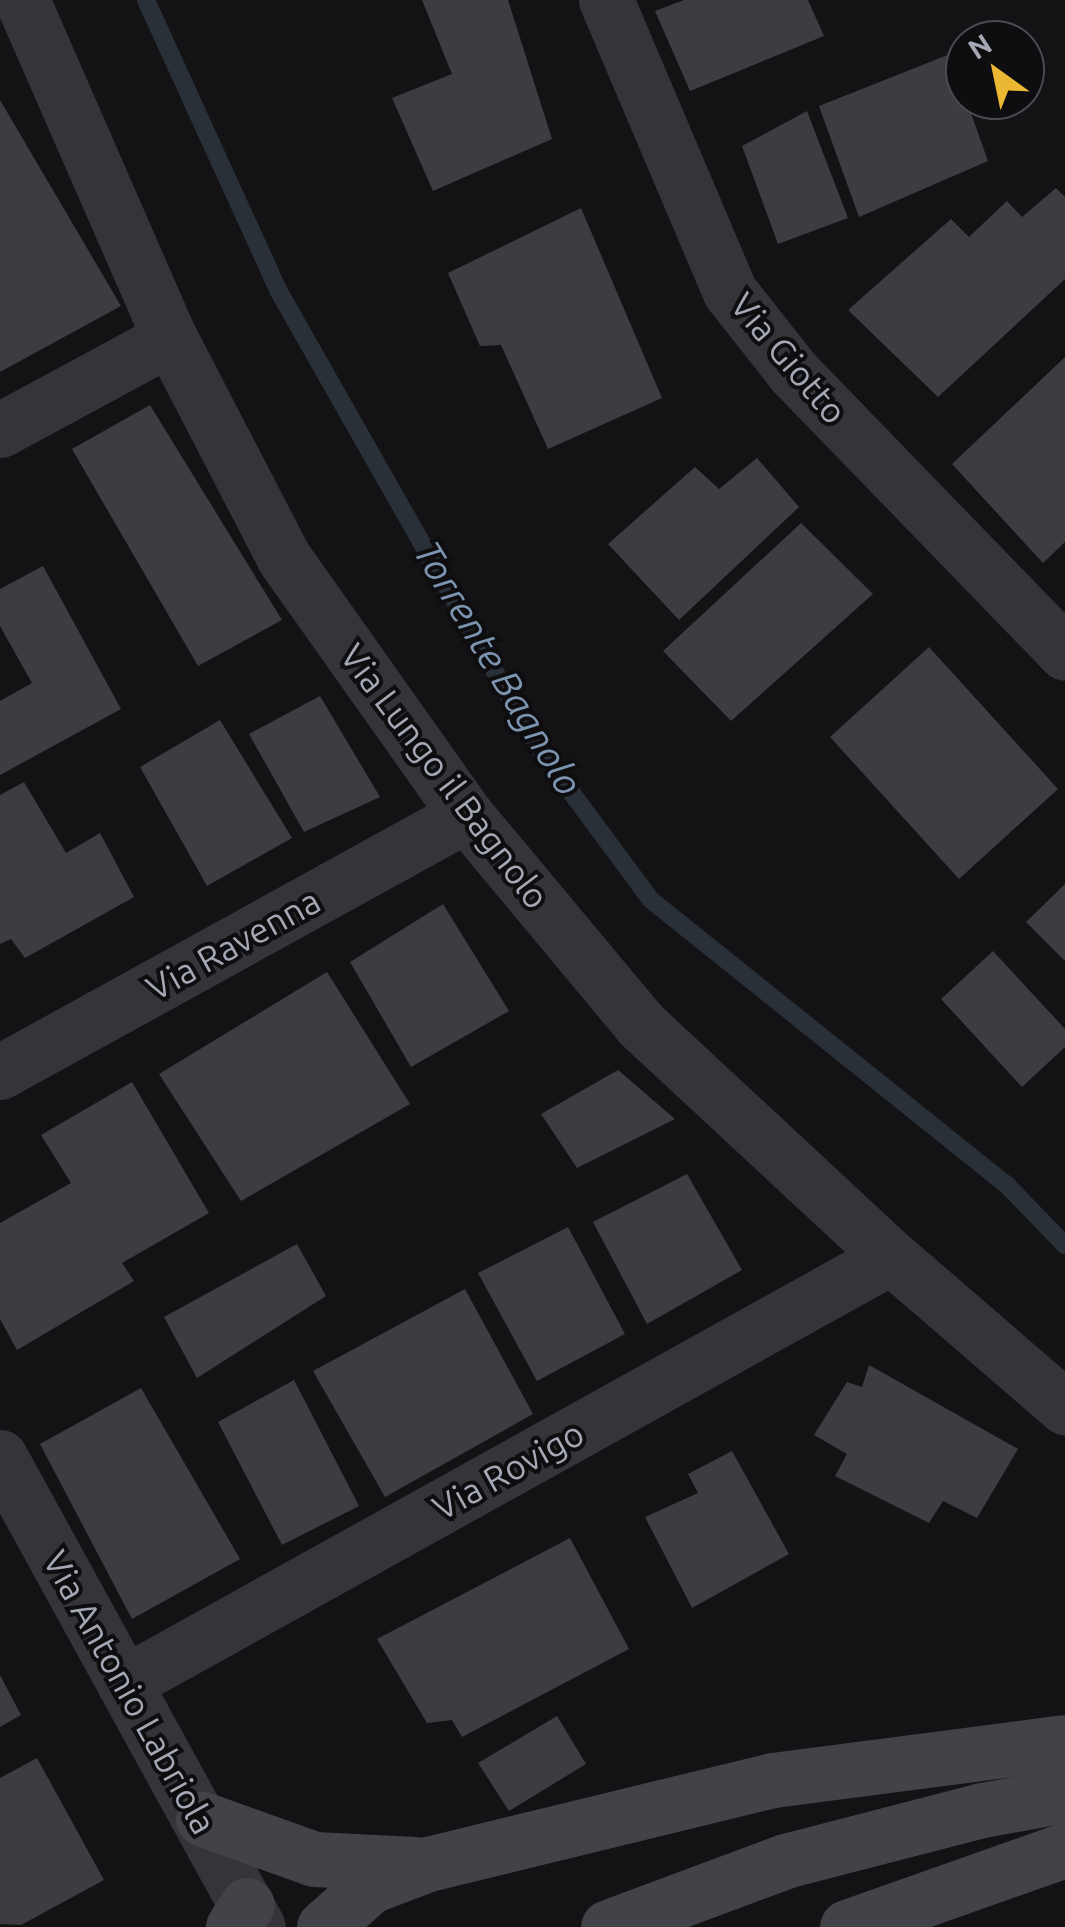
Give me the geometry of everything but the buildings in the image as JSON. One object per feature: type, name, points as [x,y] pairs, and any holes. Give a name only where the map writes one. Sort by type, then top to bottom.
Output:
[{"type":"main road","points":[[324,1927],[370,1886],[428,1864],[774,1780],[1065,1742]]},
{"type":"main road","points":[[608,1927],[785,1861],[982,1810],[1065,1795]]},
{"type":"main road","points":[[203,1819],[314,1858],[428,1864]]},
{"type":"main road","points":[[847,1927],[1065,1850]]},
{"type":"street","name":"Via Lungo il Bagnolo","points":[[22,0],[170,338],[284,558],[466,816],[640,1024],[892,1258],[1065,1407]]},
{"type":"street","name":"Via Giotto","points":[[606,0],[730,292],[794,373],[1065,653]]},
{"type":"street","points":[[0,430],[170,338]]},
{"type":"street","name":"Via Ravenna","points":[[0,1072],[466,816]]},
{"type":"street","name":"Via Rovigo","points":[[124,1683],[892,1258]]},
{"type":"street","name":"Via Antonio Labriola","points":[[0,1457],[203,1819],[246,1919]]},
{"type":"waterway","name":"Torrente Bagnolo","points":[[146,0],[278,290],[537,746],[651,900],[1006,1184],[1065,1245]]}]
